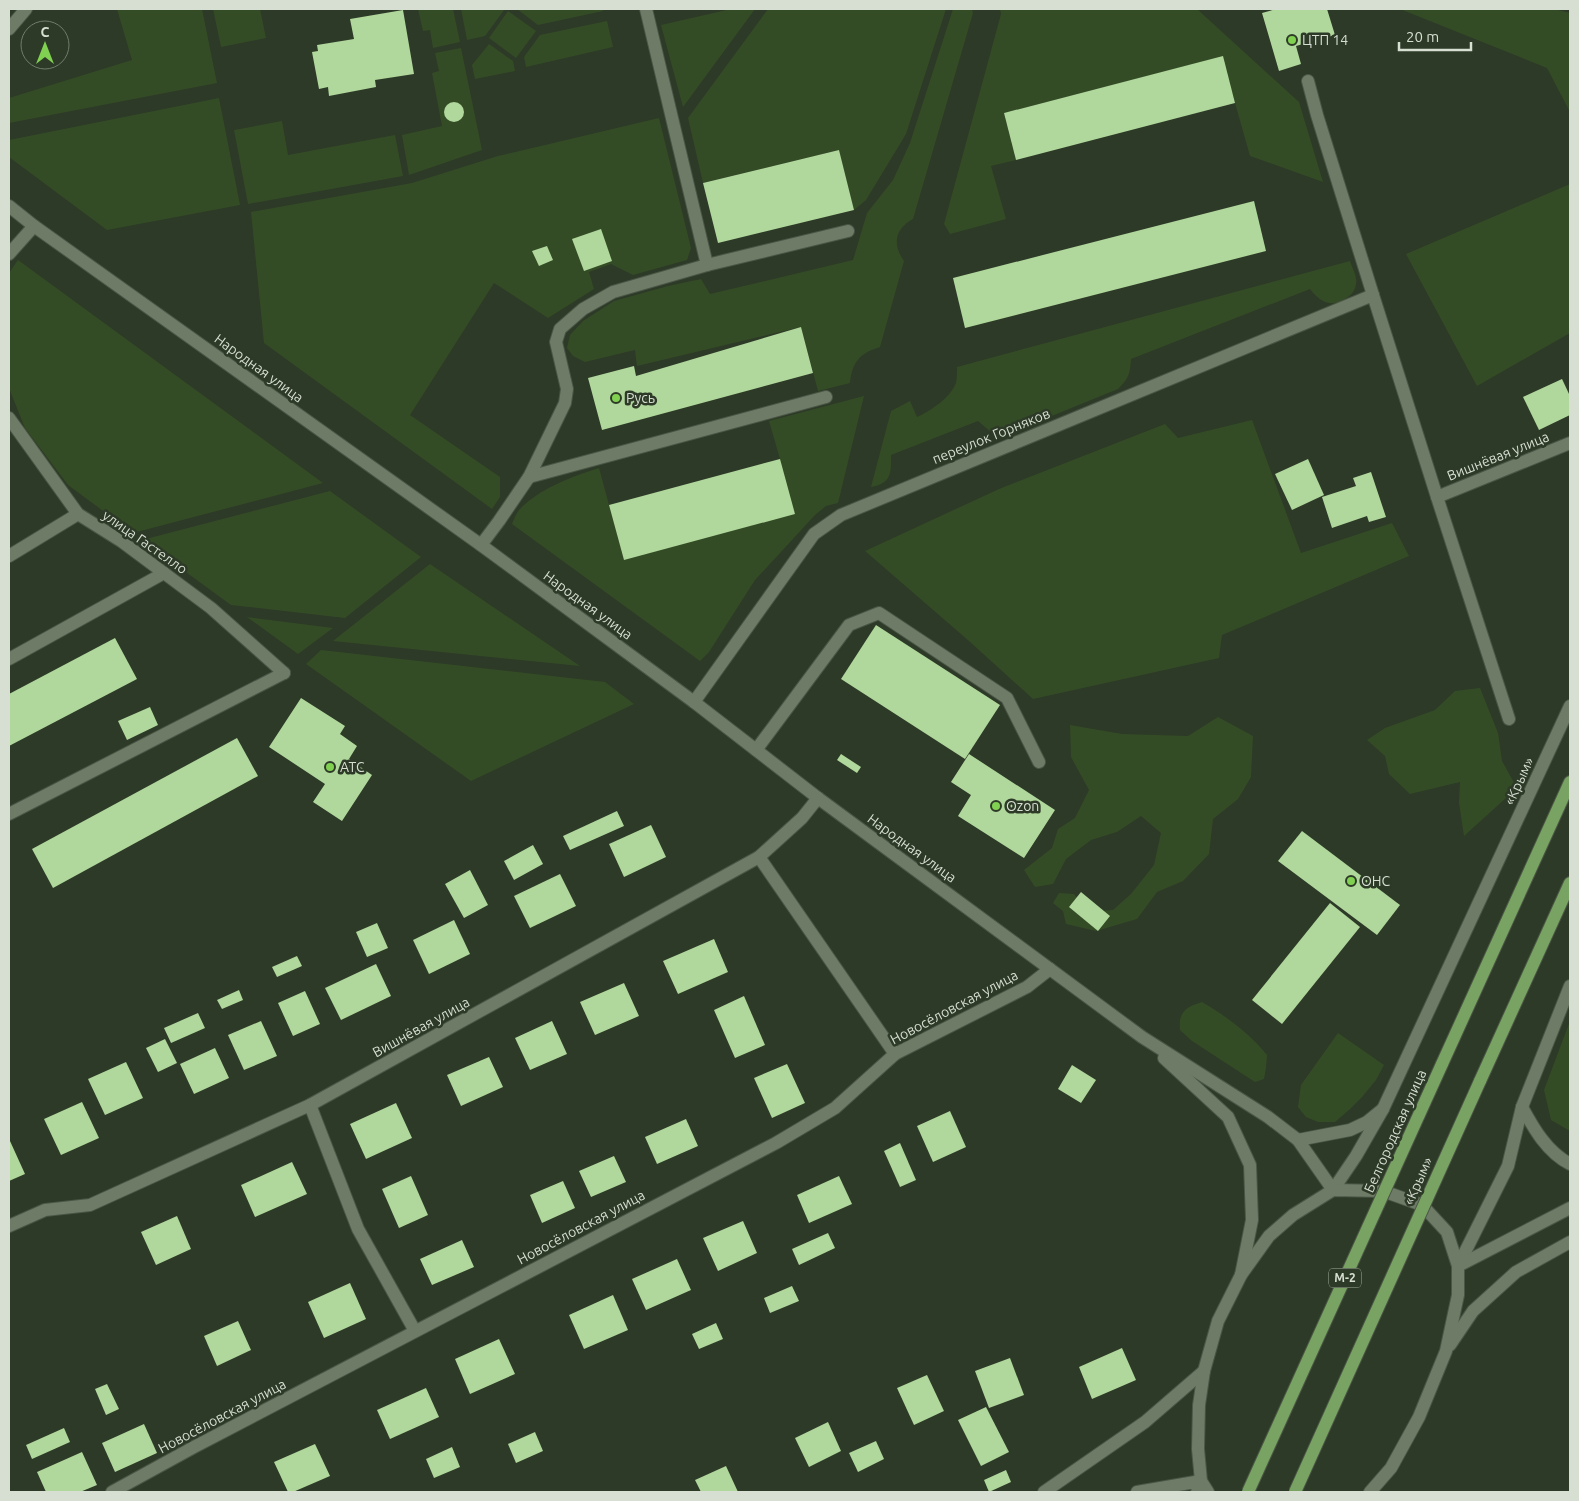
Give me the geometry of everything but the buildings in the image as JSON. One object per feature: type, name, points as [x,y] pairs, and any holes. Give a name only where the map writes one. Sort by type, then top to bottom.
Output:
[{"type":"main road","name":"Белгородская улица","points":[[1248,1492],[1570,782]]},
{"type":"main road","name":"«Крым»","points":[[1295,1492],[1570,883]]},
{"type":"street","points":[[9,29],[26,9]]},
{"type":"street","points":[[646,9],[707,265]]},
{"type":"street","points":[[1308,81],[1316,115],[1509,719]]},
{"type":"street","name":"Народная улица","points":[[9,206],[34,226],[480,545],[694,702],[818,798],[1142,1038]]},
{"type":"street","points":[[9,254],[34,226]]},
{"type":"street","points":[[480,545],[529,477],[564,402],[567,389],[556,342],[560,329],[583,309],[614,292],[707,265],[848,231]]},
{"type":"street","name":"переулок Горняков","points":[[694,702],[814,534],[841,515],[1373,295]]},
{"type":"street","points":[[529,477],[826,397]]},
{"type":"street","name":"улица Гастелло","points":[[9,418],[78,514],[121,541],[211,608],[284,673],[9,814]]},
{"type":"street","name":"Вишнёвая улица","points":[[1437,497],[1570,443]]},
{"type":"street","points":[[9,556],[78,514]]},
{"type":"street","points":[[9,659],[164,573]]},
{"type":"street","points":[[756,750],[849,625],[879,613],[1007,698],[1039,762]]},
{"type":"street","name":"«Крым»","points":[[1333,1190],[1356,1156],[1383,1109],[1570,706]]},
{"type":"street","name":"Вишнёвая улица","points":[[9,1226],[44,1210],[90,1205],[310,1105],[759,857],[802,818],[818,798]]},
{"type":"street","points":[[759,857],[895,1054]]},
{"type":"street","name":"Новосёловская улица","points":[[112,1492],[194,1447],[776,1143],[835,1108],[895,1054],[1026,987],[1050,969]]},
{"type":"street","points":[[1458,1266],[1508,1166],[1522,1107],[1570,986]]},
{"type":"street","points":[[1142,1038],[1268,1117],[1298,1140],[1333,1190]]},
{"type":"street","points":[[1142,1038],[1228,1117],[1250,1165],[1252,1220],[1241,1275]]},
{"type":"street","points":[[310,1105],[358,1229],[415,1331]]},
{"type":"street","points":[[1522,1107],[1536,1133],[1558,1158],[1570,1164]]},
{"type":"street","points":[[1298,1140],[1350,1130],[1367,1122],[1383,1109]]},
{"type":"street","points":[[1199,1487],[1199,1406],[1204,1371],[1218,1321],[1241,1275],[1269,1236],[1293,1214],[1333,1190],[1382,1191],[1422,1205],[1447,1232],[1458,1266],[1458,1295],[1446,1352],[1419,1417],[1391,1468],[1370,1492]]},
{"type":"street","points":[[1458,1266],[1570,1208]]},
{"type":"street","points":[[1446,1352],[1473,1311],[1516,1272],[1570,1242]]},
{"type":"street","points":[[1044,1492],[1145,1422],[1204,1371]]},
{"type":"street","points":[[1137,1492],[1199,1487],[1208,1492]]},
{"type":"green space","points":[[117,9],[202,9],[217,83],[9,123],[9,98],[132,60]]},
{"type":"green space","points":[[213,9],[260,9],[266,38],[221,47]]},
{"type":"green space","points":[[418,9],[453,9],[460,42],[433,48],[430,30],[423,31]]},
{"type":"green space","points":[[461,9],[504,10],[485,36],[467,40]]},
{"type":"green space","points":[[517,9],[602,9],[603,11],[538,25]]},
{"type":"green space","points":[[731,9],[755,9],[683,107],[661,25]]},
{"type":"green space","points":[[768,9],[946,9],[906,134],[866,200],[854,210],[839,150],[703,183],[688,118]]},
{"type":"green space","points":[[953,9],[972,9],[973,13],[913,219],[902,227],[897,237],[898,249],[904,261],[880,347],[867,352],[858,359],[853,369],[850,383],[818,391],[801,327],[637,366],[635,350],[585,362],[573,356],[567,348],[570,335],[583,321],[614,301],[701,279],[710,294],[853,260],[867,213],[893,180],[910,143]]},
{"type":"green space","points":[[1000,9],[1197,9],[1299,102],[1323,182],[1250,156],[1222,57],[1004,113],[1016,160],[991,166],[1006,219],[950,234],[944,224],[1001,14]]},
{"type":"green space","points":[[1400,9],[1554,9],[1570,13],[1570,112],[1547,68]]},
{"type":"green space","points":[[508,11],[536,31],[516,58],[489,38]]},
{"type":"green space","points":[[607,21],[613,47],[526,67],[524,57],[540,35]]},
{"type":"green space","points":[[489,44],[513,61],[515,71],[475,79],[472,65]]},
{"type":"green space","points":[[461,48],[482,150],[409,175],[402,135],[442,126],[432,73],[439,71],[435,53]]},
{"type":"green space","points":[[219,98],[240,205],[107,230],[9,157],[9,140]]},
{"type":"green space","points":[[659,118],[691,248],[687,260],[633,275],[611,264],[589,272],[594,289],[548,318],[494,283],[410,415],[500,477],[500,497],[492,509],[264,343],[251,212],[412,183],[498,156]]},
{"type":"green space","points":[[282,121],[288,155],[395,135],[403,176],[248,204],[234,130]]},
{"type":"green space","points":[[1570,184],[1570,333],[1477,386],[1406,254]]},
{"type":"green space","points":[[18,260],[323,483],[133,533],[68,485],[25,428],[9,388],[9,273]]},
{"type":"green space","points":[[1350,261],[1356,279],[1356,286],[1352,293],[1342,301],[1337,303],[1327,302],[1310,289],[1131,359],[1128,376],[1118,389],[1005,435],[992,433],[978,421],[891,455],[891,467],[887,480],[871,487],[891,411],[910,401],[917,417],[929,411],[945,399],[953,388],[956,383],[957,367]]},
{"type":"green space","points":[[864,396],[838,503],[826,506],[815,515],[755,580],[709,652],[700,661],[512,524],[519,510],[536,495],[567,479],[599,468],[624,560],[780,459],[769,421]]},
{"type":"green space","points":[[1252,420],[1301,553],[1392,523],[1409,556],[1222,635],[1219,658],[1033,699],[865,551],[999,489],[1165,424],[1178,438]]},
{"type":"green space","points":[[330,491],[421,557],[345,618],[231,605],[142,540]]},
{"type":"green space","points":[[430,564],[580,666],[333,641]]},
{"type":"green space","points":[[247,617],[333,628],[298,654]]},
{"type":"green space","points":[[321,650],[605,682],[634,704],[471,781],[306,664]]},
{"type":"green space","points":[[1480,688],[1498,733],[1502,761],[1517,788],[1464,836],[1459,803],[1460,782],[1410,794],[1389,774],[1385,756],[1367,740],[1385,728],[1435,710],[1455,691]]},
{"type":"green space","points":[[1218,717],[1253,736],[1251,777],[1238,799],[1213,819],[1209,854],[1183,881],[1157,892],[1137,919],[1096,931],[1066,924],[1063,911],[1053,903],[1059,893],[1074,894],[1089,912],[1113,910],[1131,894],[1154,865],[1161,833],[1141,816],[1117,832],[1091,840],[1066,859],[1053,884],[1035,887],[1024,870],[1052,848],[1058,829],[1075,818],[1089,790],[1071,757],[1070,725],[1122,734],[1188,736]]},
{"type":"green space","points":[[1202,1002],[1237,1025],[1267,1055],[1264,1079],[1255,1082],[1192,1041],[1180,1030],[1180,1019],[1184,1011]]},
{"type":"green space","points":[[1570,1021],[1570,1131],[1551,1120],[1544,1090]]},
{"type":"green space","points":[[1338,1033],[1384,1065],[1376,1080],[1362,1097],[1335,1122],[1318,1122],[1306,1117],[1298,1107],[1301,1085]]},
{"type":"place","name":"ЦТП 14","points":[[1292,40]]},
{"type":"place","name":"Русь","points":[[616,398]]},
{"type":"place","name":"АТС","points":[[330,767]]},
{"type":"place","name":"Ozon","points":[[996,806]]},
{"type":"place","name":"ОНС","points":[[1351,881]]}]
